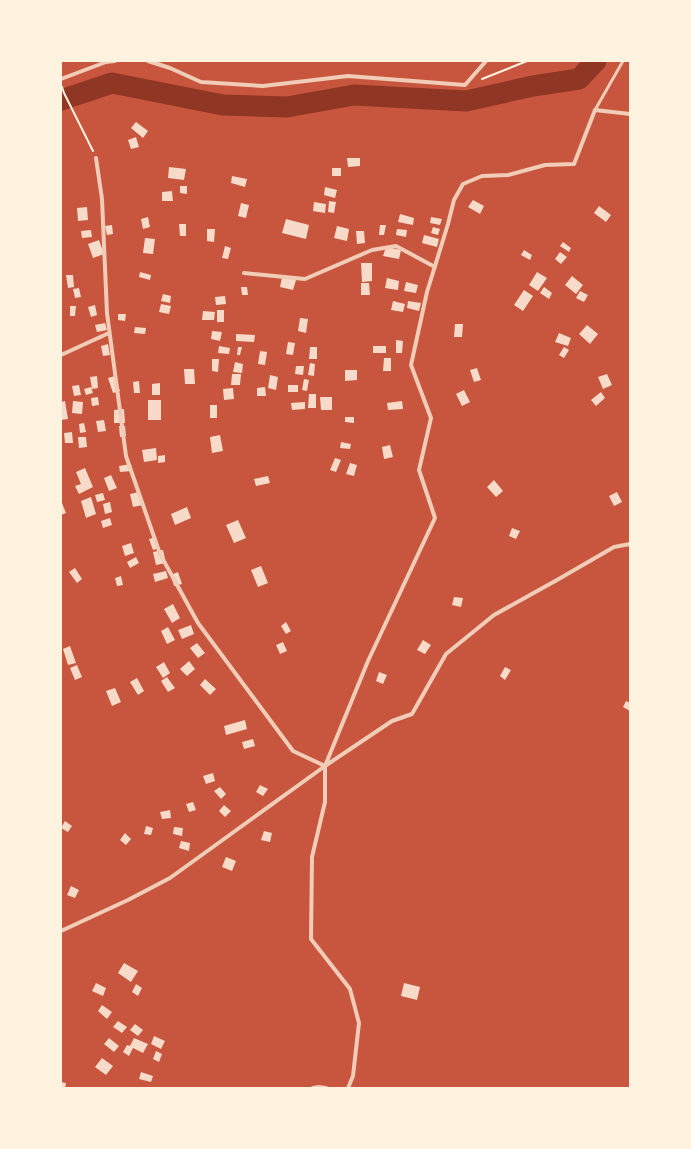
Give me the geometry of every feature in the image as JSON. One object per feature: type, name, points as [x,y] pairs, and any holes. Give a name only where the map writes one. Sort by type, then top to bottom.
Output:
[{"type":"street","points":[[61,79],[106,62],[115,61]]},
{"type":"street","points":[[148,61],[170,68],[201,82],[263,86],[348,76],[465,85],[486,61]]},
{"type":"street","points":[[348,1088],[353,1076],[359,1023],[350,989],[311,939],[312,857],[325,802],[325,766],[368,661],[435,518],[419,470],[431,418],[411,364],[427,292],[454,200],[463,184],[482,176],[508,175],[545,165],[574,164],[595,110],[630,114]]},
{"type":"street","points":[[96,158],[102,199],[109,333],[126,456],[160,554],[198,623],[293,751],[325,766]]},
{"type":"street","points":[[244,273],[305,280],[372,250],[396,246],[435,266]]},
{"type":"street","points":[[61,355],[109,333]]},
{"type":"street","points":[[61,929],[128,900],[170,878],[325,766],[392,721],[412,714],[446,654],[494,615],[614,547],[630,544]]},
{"type":"street","points":[[313,1088],[326,1088]]},
{"type":"lane","points":[[595,110],[624,61]]},
{"type":"path","points":[[465,85],[527,61]]},
{"type":"path","points":[[61,84],[71,108],[96,158]]},
{"type":"building","points":[[136,122],[148,131],[143,138],[131,128]]},
{"type":"building","points":[[136,137],[139,147],[131,149],[128,140]]},
{"type":"building","points":[[347,158],[360,158],[360,166],[348,167]]},
{"type":"building","points":[[169,167],[186,169],[184,180],[168,178]]},
{"type":"building","points":[[332,168],[341,168],[341,176],[332,176]]},
{"type":"building","points":[[232,176],[247,179],[245,187],[231,183]]},
{"type":"building","points":[[180,186],[187,186],[187,194],[180,193]]},
{"type":"building","points":[[325,187],[337,190],[335,198],[324,195]]},
{"type":"building","points":[[172,191],[173,201],[162,201],[162,192]]},
{"type":"building","points":[[473,200],[484,206],[480,214],[468,207]]},
{"type":"building","points":[[329,201],[336,202],[334,213],[328,212]]},
{"type":"building","points":[[314,202],[326,204],[325,213],[313,211]]},
{"type":"building","points":[[241,203],[249,205],[246,218],[238,216]]},
{"type":"building","points":[[599,206],[611,215],[606,222],[594,213]]},
{"type":"building","points":[[87,207],[88,220],[78,221],[77,208]]},
{"type":"building","points":[[400,214],[414,218],[413,225],[398,222]]},
{"type":"building","points":[[148,217],[150,227],[143,229],[141,219]]},
{"type":"building","points":[[431,217],[442,219],[440,225],[430,223]]},
{"type":"building","points":[[286,219],[309,225],[306,239],[282,233]]},
{"type":"building","points":[[179,224],[186,224],[186,236],[180,236]]},
{"type":"building","points":[[112,225],[113,234],[107,235],[105,226]]},
{"type":"building","points":[[380,225],[386,225],[384,235],[379,235]]},
{"type":"building","points":[[337,226],[349,229],[347,241],[334,238]]},
{"type":"building","points":[[433,227],[440,229],[438,235],[431,233]]},
{"type":"building","points":[[207,229],[215,229],[214,242],[207,241]]},
{"type":"building","points":[[397,229],[407,230],[406,237],[396,235]]},
{"type":"building","points":[[91,230],[92,237],[82,238],[81,231]]},
{"type":"building","points":[[356,231],[364,231],[365,243],[357,244]]},
{"type":"building","points":[[424,235],[439,239],[437,247],[422,243]]},
{"type":"building","points":[[145,238],[155,239],[153,254],[143,253]]},
{"type":"building","points":[[99,240],[104,254],[93,258],[88,244]]},
{"type":"building","points":[[563,242],[571,248],[569,252],[560,246]]},
{"type":"building","points":[[225,246],[231,248],[228,259],[222,258]]},
{"type":"building","points":[[386,247],[401,250],[399,259],[383,256]]},
{"type":"building","points":[[524,250],[532,255],[530,260],[521,255]]},
{"type":"building","points":[[560,252],[567,257],[561,264],[555,259]]},
{"type":"building","points":[[361,263],[372,263],[372,281],[362,282]]},
{"type":"building","points":[[140,272],[151,275],[150,280],[139,277]]},
{"type":"building","points":[[537,272],[547,278],[538,291],[529,285]]},
{"type":"building","points":[[66,275],[73,275],[74,287],[68,288]]},
{"type":"building","points":[[572,276],[583,285],[576,294],[565,285]]},
{"type":"building","points":[[282,277],[296,280],[293,290],[280,287]]},
{"type":"building","points":[[387,278],[399,281],[398,290],[385,288]]},
{"type":"building","points":[[406,282],[418,285],[416,293],[404,291]]},
{"type":"building","points":[[361,283],[369,283],[370,295],[361,295]]},
{"type":"building","points":[[241,287],[247,287],[248,295],[242,295]]},
{"type":"building","points":[[544,287],[552,293],[549,299],[540,293]]},
{"type":"building","points":[[79,288],[81,297],[75,298],[73,289]]},
{"type":"building","points":[[524,290],[533,296],[523,311],[514,305]]},
{"type":"building","points":[[580,291],[588,295],[584,302],[576,298]]},
{"type":"building","points":[[163,294],[171,296],[170,303],[161,301]]},
{"type":"building","points":[[225,296],[226,304],[216,305],[215,297]]},
{"type":"building","points":[[393,301],[405,304],[403,312],[391,310]]},
{"type":"building","points":[[408,301],[421,303],[419,311],[407,308]]},
{"type":"building","points":[[161,304],[171,306],[169,314],[159,312]]},
{"type":"building","points":[[95,305],[97,315],[91,317],[88,307]]},
{"type":"building","points":[[70,306],[76,306],[75,316],[70,316]]},
{"type":"building","points":[[217,310],[224,310],[224,322],[217,322]]},
{"type":"building","points":[[203,311],[215,312],[214,320],[202,320]]},
{"type":"building","points":[[118,314],[126,314],[125,321],[118,320]]},
{"type":"building","points":[[300,318],[308,319],[306,333],[298,331]]},
{"type":"building","points":[[105,323],[107,330],[97,332],[95,325]]},
{"type":"building","points":[[455,324],[463,324],[462,337],[454,337]]},
{"type":"building","points":[[587,325],[598,334],[590,344],[579,334]]},
{"type":"building","points":[[135,327],[146,328],[145,334],[134,333]]},
{"type":"building","points":[[212,331],[222,332],[220,341],[211,339]]},
{"type":"building","points":[[559,333],[571,338],[568,346],[555,342]]},
{"type":"building","points":[[236,334],[255,335],[254,342],[236,341]]},
{"type":"building","points":[[396,340],[403,341],[402,353],[396,353]]},
{"type":"building","points":[[288,342],[295,343],[293,355],[286,354]]},
{"type":"building","points":[[108,344],[110,355],[103,356],[101,346]]},
{"type":"building","points":[[219,346],[230,348],[229,354],[218,353]]},
{"type":"building","points":[[373,346],[386,346],[386,353],[373,353]]},
{"type":"building","points":[[238,347],[242,347],[240,355],[237,355]]},
{"type":"building","points":[[310,347],[317,347],[317,359],[309,359]]},
{"type":"building","points":[[564,347],[569,350],[564,358],[559,355]]},
{"type":"building","points":[[260,351],[267,352],[265,365],[258,364]]},
{"type":"building","points":[[384,358],[391,358],[391,371],[383,371]]},
{"type":"building","points":[[212,359],[219,359],[218,372],[212,371]]},
{"type":"building","points":[[235,362],[243,364],[242,373],[233,372]]},
{"type":"building","points":[[310,363],[315,364],[314,376],[308,375]]},
{"type":"building","points":[[296,366],[304,366],[303,375],[295,374]]},
{"type":"building","points":[[477,368],[481,380],[474,382],[470,370]]},
{"type":"building","points":[[184,369],[194,369],[195,384],[185,384]]},
{"type":"building","points":[[345,370],[357,370],[357,380],[345,381]]},
{"type":"building","points":[[232,374],[241,374],[240,385],[231,385]]},
{"type":"building","points":[[607,374],[612,385],[603,389],[598,377]]},
{"type":"building","points":[[270,375],[278,377],[276,390],[268,388]]},
{"type":"building","points":[[97,376],[98,388],[92,389],[90,377]]},
{"type":"building","points":[[115,376],[120,391],[113,393],[108,378]]},
{"type":"building","points":[[304,379],[309,380],[307,391],[302,390]]},
{"type":"building","points":[[139,381],[140,393],[134,393],[133,382]]},
{"type":"building","points":[[160,383],[160,395],[152,395],[152,384]]},
{"type":"building","points":[[79,385],[81,395],[74,396],[72,386]]},
{"type":"building","points":[[288,385],[298,385],[298,392],[288,392]]},
{"type":"building","points":[[91,387],[93,393],[86,395],[84,389]]},
{"type":"building","points":[[265,387],[266,396],[257,396],[257,388]]},
{"type":"building","points":[[233,388],[234,399],[224,400],[223,389]]},
{"type":"building","points":[[464,390],[470,402],[462,406],[456,394]]},
{"type":"building","points":[[601,392],[605,398],[596,406],[591,400]]},
{"type":"building","points":[[309,394],[316,394],[316,408],[308,408]]},
{"type":"building","points":[[98,397],[99,405],[92,406],[91,398]]},
{"type":"building","points":[[320,397],[332,397],[332,410],[321,410]]},
{"type":"building","points":[[148,400],[161,400],[161,420],[148,420]]},
{"type":"building","points":[[65,401],[68,419],[61,420],[61,402]]},
{"type":"building","points":[[73,401],[83,402],[82,414],[72,413]]},
{"type":"building","points":[[402,401],[403,409],[388,410],[387,403]]},
{"type":"building","points":[[305,402],[305,409],[292,410],[291,403]]},
{"type":"building","points":[[210,405],[217,405],[217,418],[210,418]]},
{"type":"building","points":[[124,409],[125,423],[114,423],[114,410]]},
{"type":"building","points":[[345,417],[354,417],[354,423],[345,422]]},
{"type":"building","points":[[104,420],[106,431],[98,432],[96,421]]},
{"type":"building","points":[[84,423],[86,432],[80,433],[79,424]]},
{"type":"building","points":[[119,426],[125,426],[126,436],[120,437]]},
{"type":"building","points":[[72,432],[73,443],[65,443],[64,433]]},
{"type":"building","points":[[220,435],[223,451],[212,453],[210,437]]},
{"type":"building","points":[[78,437],[86,437],[87,447],[79,448]]},
{"type":"building","points":[[341,442],[351,444],[350,449],[340,448]]},
{"type":"building","points":[[390,445],[393,457],[384,459],[382,447]]},
{"type":"building","points":[[156,448],[157,460],[144,462],[142,450]]},
{"type":"building","points":[[165,455],[165,462],[158,463],[158,456]]},
{"type":"building","points":[[335,458],[341,460],[336,472],[330,470]]},
{"type":"building","points":[[350,463],[357,465],[354,476],[346,474]]},
{"type":"building","points":[[131,464],[132,471],[120,472],[119,466]]},
{"type":"building","points":[[85,468],[93,487],[79,494],[75,486],[81,484],[76,472]]},
{"type":"building","points":[[111,475],[117,488],[109,491],[104,478]]},
{"type":"building","points":[[268,476],[270,483],[256,486],[254,479]]},
{"type":"building","points":[[494,480],[503,491],[496,497],[487,487]]},
{"type":"building","points":[[139,492],[143,505],[133,507],[130,494]]},
{"type":"building","points":[[617,492],[622,502],[614,506],[609,496]]},
{"type":"building","points":[[103,493],[105,500],[97,502],[95,495]]},
{"type":"building","points":[[91,497],[96,514],[86,518],[81,501]]},
{"type":"building","points":[[110,502],[112,512],[105,514],[103,504]]},
{"type":"building","points":[[61,503],[66,513],[61,515]]},
{"type":"building","points":[[187,507],[191,518],[175,525],[171,514]]},
{"type":"building","points":[[110,518],[112,525],[103,528],[101,521]]},
{"type":"building","points":[[238,520],[246,538],[234,543],[226,525]]},
{"type":"building","points":[[512,528],[520,531],[516,539],[509,536]]},
{"type":"building","points":[[156,537],[159,548],[153,550],[149,539]]},
{"type":"building","points":[[131,543],[134,553],[125,556],[122,546]]},
{"type":"building","points":[[163,550],[166,563],[156,565],[153,552]]},
{"type":"building","points":[[136,557],[139,563],[130,568],[127,562]]},
{"type":"building","points":[[261,566],[268,583],[258,587],[251,570]]},
{"type":"building","points":[[75,568],[82,579],[77,583],[69,572]]},
{"type":"building","points":[[166,571],[168,578],[155,582],[153,574]]},
{"type":"building","points":[[178,572],[182,584],[174,586],[171,575]]},
{"type":"building","points":[[121,576],[123,585],[117,586],[115,578]]},
{"type":"building","points":[[454,597],[463,598],[461,607],[452,605]]},
{"type":"building","points":[[173,604],[180,618],[172,623],[164,609]]},
{"type":"building","points":[[286,622],[291,631],[286,634],[281,626]]},
{"type":"building","points":[[191,625],[194,634],[182,639],[178,630]]},
{"type":"building","points":[[168,627],[175,640],[167,644],[161,631]]},
{"type":"building","points":[[423,640],[431,645],[425,654],[417,650]]},
{"type":"building","points":[[283,642],[287,651],[280,654],[276,645]]},
{"type":"building","points":[[197,643],[205,653],[198,658],[190,648]]},
{"type":"building","points":[[70,646],[76,663],[68,665],[63,649]]},
{"type":"building","points":[[189,661],[195,669],[187,676],[180,669]]},
{"type":"building","points":[[164,662],[170,673],[163,678],[156,667]]},
{"type":"building","points":[[77,665],[82,677],[75,680],[70,668]]},
{"type":"building","points":[[505,667],[511,670],[505,680],[500,676]]},
{"type":"building","points":[[379,672],[387,675],[383,684],[376,681]]},
{"type":"building","points":[[167,677],[175,688],[168,692],[161,681]]},
{"type":"building","points":[[137,678],[144,691],[138,695],[130,682]]},
{"type":"building","points":[[205,679],[216,689],[210,695],[200,685]]},
{"type":"building","points":[[115,688],[121,702],[112,706],[106,691]]},
{"type":"building","points":[[626,701],[630,703],[630,711],[623,707]]},
{"type":"building","points":[[245,720],[247,729],[226,735],[224,726]]},
{"type":"building","points":[[253,739],[255,746],[244,749],[242,742]]},
{"type":"building","points":[[213,773],[215,781],[206,784],[203,776]]},
{"type":"building","points":[[260,785],[268,789],[263,796],[256,792]]},
{"type":"building","points":[[220,787],[226,794],[221,799],[214,791]]},
{"type":"building","points":[[193,802],[196,810],[189,812],[186,804]]},
{"type":"building","points":[[224,805],[231,811],[225,817],[219,811]]},
{"type":"building","points":[[170,810],[171,818],[162,819],[160,812]]},
{"type":"building","points":[[65,821],[72,826],[68,832],[61,828]]},
{"type":"building","points":[[146,826],[153,828],[151,835],[144,834]]},
{"type":"building","points":[[174,827],[183,828],[182,836],[173,834]]},
{"type":"building","points":[[264,831],[272,833],[270,842],[261,840]]},
{"type":"building","points":[[125,833],[131,839],[126,845],[120,840]]},
{"type":"building","points":[[181,841],[190,843],[189,851],[179,848]]},
{"type":"building","points":[[226,857],[236,861],[232,871],[222,867]]},
{"type":"building","points":[[71,886],[79,890],[75,898],[67,895]]},
{"type":"building","points":[[124,963],[138,971],[131,982],[118,973]]},
{"type":"building","points":[[96,983],[106,988],[103,996],[92,991]]},
{"type":"building","points":[[404,983],[420,987],[417,1000],[401,996]]},
{"type":"building","points":[[136,984],[142,988],[138,996],[132,992]]},
{"type":"building","points":[[102,1005],[112,1012],[107,1019],[98,1011]]},
{"type":"building","points":[[118,1021],[127,1027],[122,1033],[113,1027]]},
{"type":"building","points":[[135,1024],[143,1030],[138,1036],[130,1030]]},
{"type":"building","points":[[154,1036],[165,1041],[161,1049],[151,1044]]},
{"type":"building","points":[[109,1038],[119,1046],[114,1052],[104,1044]]},
{"type":"building","points":[[134,1038],[148,1044],[143,1053],[133,1048],[129,1056],[123,1052],[127,1045],[130,1046]]},
{"type":"building","points":[[156,1051],[162,1054],[159,1062],[153,1059]]},
{"type":"building","points":[[102,1058],[113,1066],[106,1075],[95,1067]]},
{"type":"building","points":[[141,1072],[153,1076],[151,1082],[139,1079]]},
{"type":"building","points":[[61,1082],[66,1083],[65,1088],[61,1088]]},
{"type":"waterway","points":[[61,100],[112,83],[223,105],[287,107],[354,95],[466,101],[533,86],[579,79],[596,61]]}]
